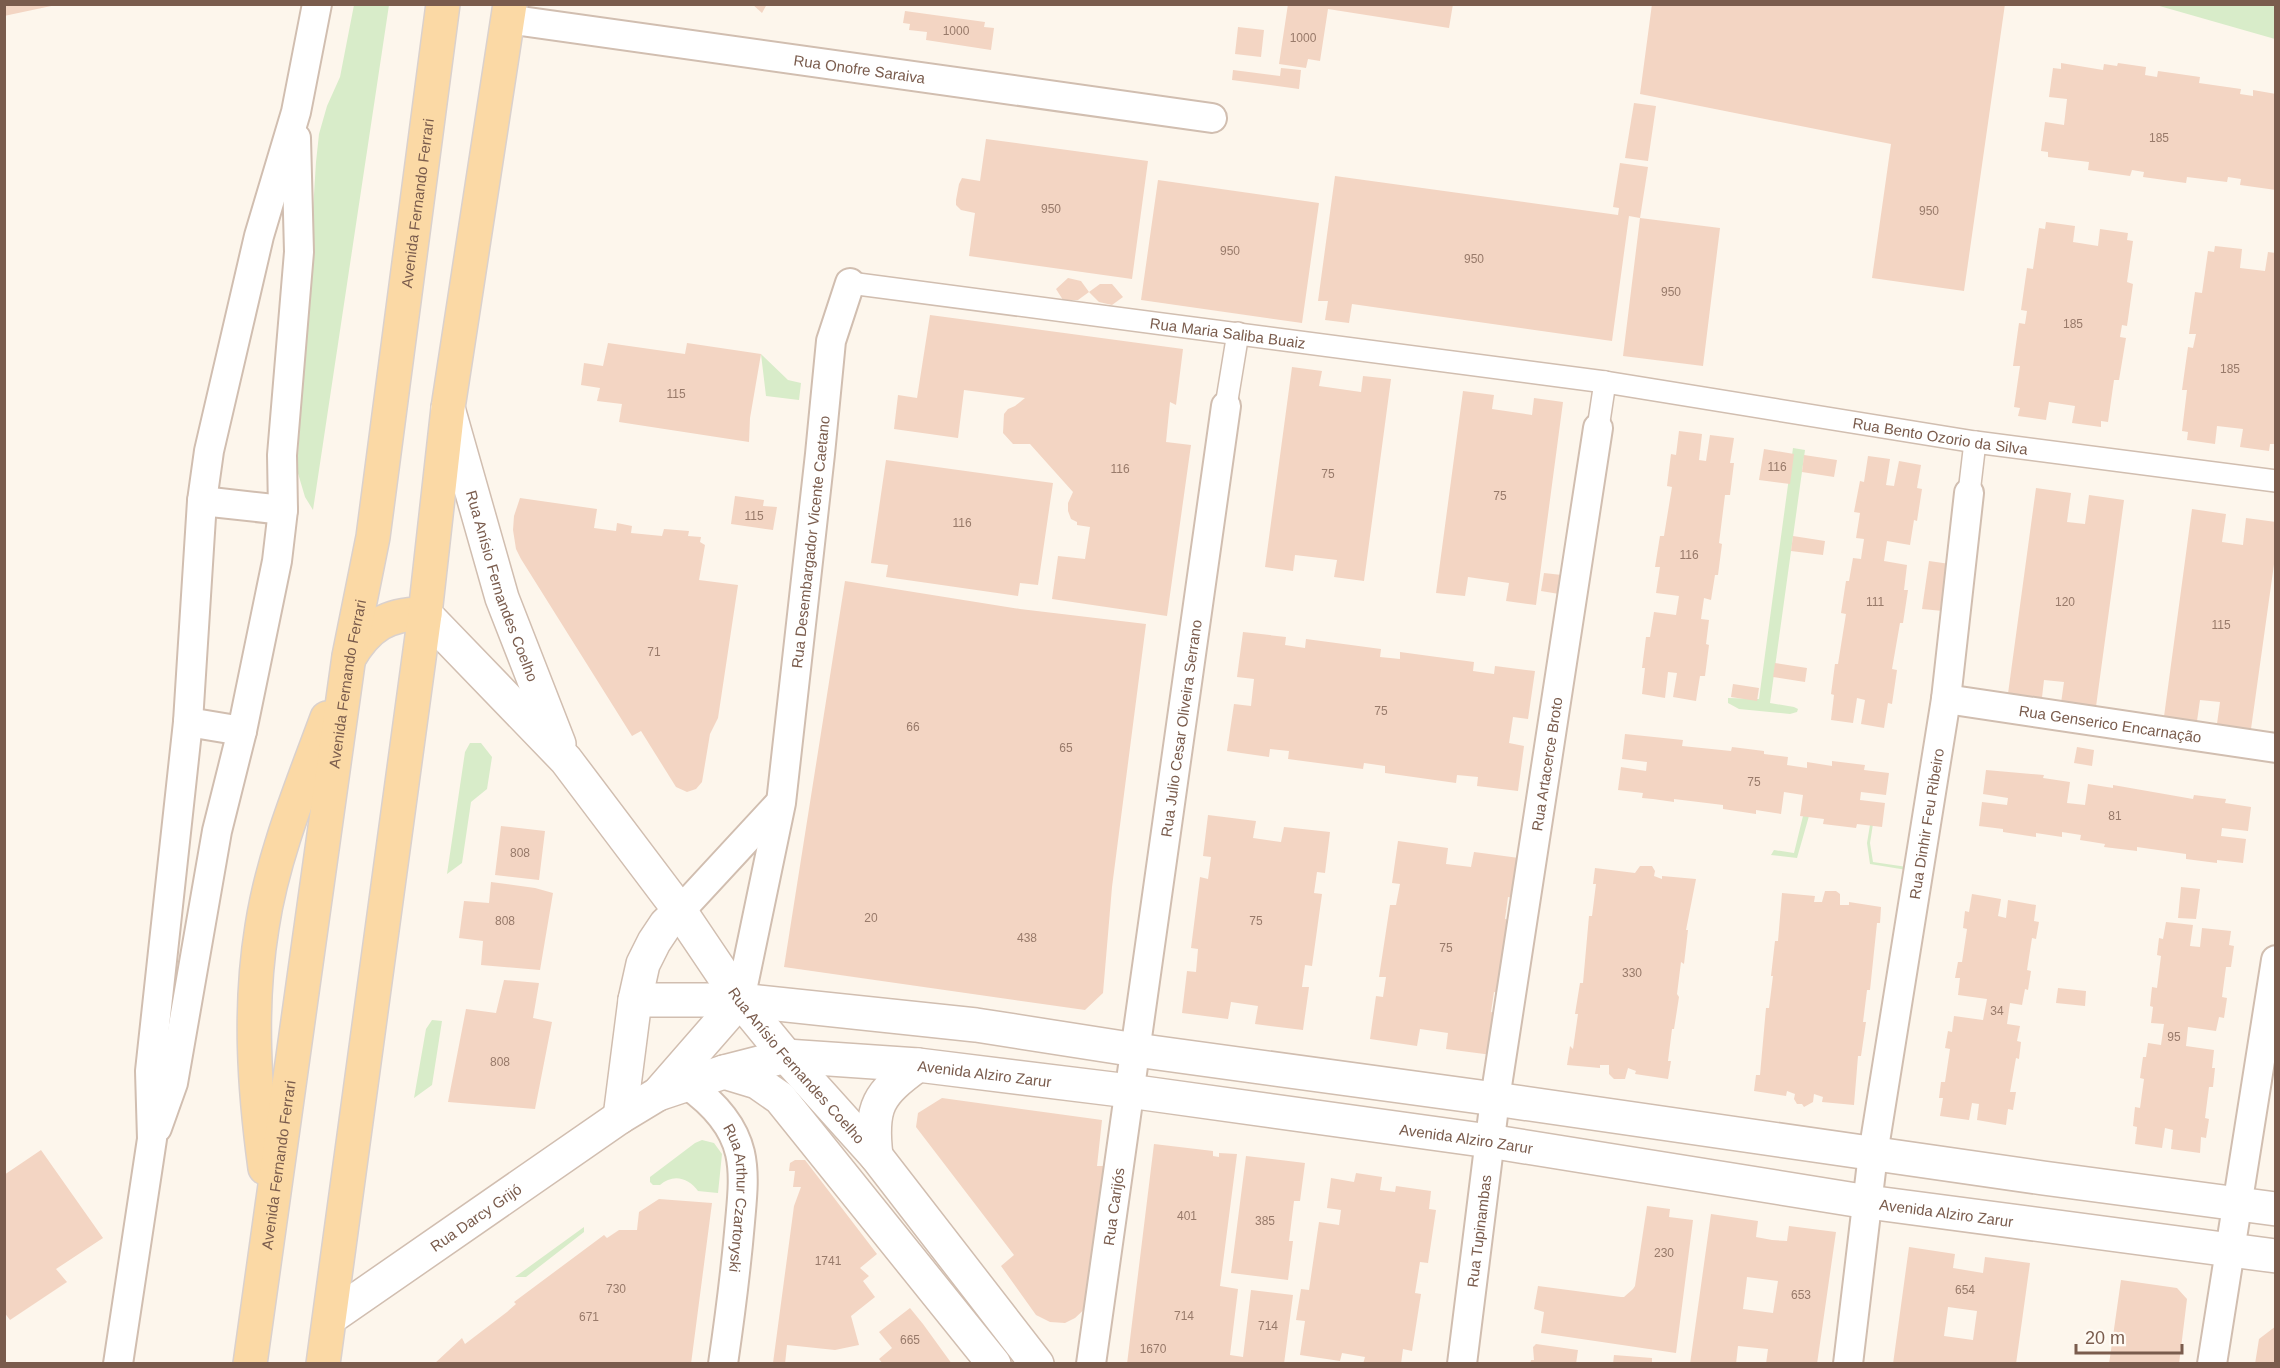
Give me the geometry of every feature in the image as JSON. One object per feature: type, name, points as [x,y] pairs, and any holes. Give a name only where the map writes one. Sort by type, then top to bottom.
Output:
[{"type":"main road","name":"Avenida Fernando Ferrari","points":[[250,1364],[349,656],[373,537],[443,4]]},
{"type":"main road","points":[[323,1364],[425,614],[448,408],[508,12]]},
{"type":"main road","points":[[271,1214],[254,1067],[253,1003],[262,925],[282,840],[349,656],[370,632],[386,620],[404,614],[425,614]]},
{"type":"street","points":[[118,1364],[152,1139],[150,1071],[188,722],[202,501],[209,451],[259,236],[296,112],[317,4]]},
{"type":"street","name":"Rua Onofre Saraiva","points":[[508,12],[1212,118]]},
{"type":"street","points":[[152,1139],[173,1083],[214,842],[242,731],[277,561],[283,510],[282,455],[299,252],[296,112]]},
{"type":"street","name":"Rua Maria Saliba Buaiz","points":[[850,283],[1605,382]]},
{"type":"street","name":"Rua Desembargador Vicente Caetano","points":[[740,1000],[781,803],[831,341],[850,283]]},
{"type":"street","points":[[1226,406],[1238,333]]},
{"type":"street","points":[[1598,428],[1605,382]]},
{"type":"street","name":"Rua Bento Ozorio da Silva","points":[[1605,382],[1976,442],[2276,481]]},
{"type":"street","name":"Rua Julio Cesar Oliveira Serrano","points":[[1136,1050],[1226,406]]},
{"type":"street","name":"Rua Anísio Fernandes Coelho","points":[[448,408],[502,598],[566,760]]},
{"type":"street","name":"Rua Artacerce Broto","points":[[1496,1099],[1598,428]]},
{"type":"street","points":[[1969,493],[1976,442]]},
{"type":"street","name":"Rua Dinhir Feu Ribeiro","points":[[1848,1364],[1874,1154],[1946,699],[1969,493]]},
{"type":"street","points":[[202,501],[283,510]]},
{"type":"street","name":"Rua Anísio Fernandes Coelho","points":[[425,614],[566,760],[680,911],[740,1000],[786,1056],[876,1156],[1037,1364]]},
{"type":"street","name":"Rua Genserico Encarnação","points":[[1946,699],[2276,748]]},
{"type":"street","points":[[188,722],[242,731]]},
{"type":"street","points":[[620,1117],[635,1000],[643,964],[654,942],[666,924],[781,803]]},
{"type":"street","points":[[2212,1364],[2276,960]]},
{"type":"street","points":[[635,1000],[740,1000],[976,1025],[1136,1050],[2276,1209]]},
{"type":"street","name":"Rua Darcy Grijó","points":[[330,1317],[620,1117],[673,1089],[740,1000]]},
{"type":"street","name":"Rua Carijós","points":[[1090,1364],[1136,1050]]},
{"type":"street","name":"Avenida Alziro Zarur","points":[[673,1089],[724,1072],[786,1056],[918,1065],[1129,1091],[1489,1142],[1868,1202],[2276,1257]]},
{"type":"street","points":[[876,1156],[873,1128],[878,1107],[886,1091],[918,1065]]},
{"type":"street","points":[[724,1072],[757,1082],[780,1098],[994,1364]]},
{"type":"street","name":"Rua Arthur Czartoryski","points":[[673,1089],[709,1100],[727,1121],[740,1152],[743,1185],[739,1237],[723,1364]]},
{"type":"street","name":"Rua Tupinambas","points":[[1462,1364],[1496,1099]]},
{"type":"green space","points":[[354,5],[389,5],[313,510],[305,497],[297,470],[316,162],[319,134],[327,106],[340,77]]},
{"type":"green space","points":[[2156,5],[2275,5],[2275,39]]},
{"type":"green space","points":[[761,354],[788,380],[801,383],[799,400],[766,396]]},
{"type":"green space","points":[[1793,448],[1805,450],[1770,703],[1798,709],[1797,712],[1790,714],[1739,709],[1728,703],[1728,698],[1759,699]]},
{"type":"green space","points":[[470,743],[481,743],[492,757],[487,789],[471,802],[462,863],[447,874],[465,752]]},
{"type":"green space","points":[[1803,816],[1809,816],[1797,858],[1771,855],[1774,850],[1794,853]]},
{"type":"green space","points":[[1873,824],[1870,843],[1873,862],[1907,867],[1907,870],[1870,864],[1867,843],[1870,825]]},
{"type":"green space","points":[[432,1020],[442,1021],[432,1085],[414,1098],[426,1029]]},
{"type":"green space","points":[[702,1140],[714,1143],[722,1154],[718,1193],[698,1191],[685,1180],[675,1178],[660,1185],[653,1185],[650,1182],[650,1177]]},
{"type":"green space","points":[[584,1227],[584,1232],[526,1277],[515,1277]]},
{"type":"building","points":[[4,4],[56,4],[56,5],[4,16]]},
{"type":"building","points":[[752,4],[767,4],[762,13]]},
{"type":"building","points":[[1288,4],[1453,4],[1449,28],[1328,9],[1320,61],[1308,59],[1306,68],[1279,64]]},
{"type":"building","points":[[1652,4],[2005,4],[1964,291],[1872,278],[1891,144],[1640,94]]},
{"type":"building","points":[[905,11],[985,22],[984,27],[994,28],[991,50],[926,40],[927,32],[909,30],[910,24],[903,23]]},
{"type":"building","points":[[1238,27],[1264,30],[1261,57],[1235,54]]},
{"type":"building","points":[[2061,63],[2103,70],[2104,64],[2117,66],[2118,63],[2146,67],[2145,75],[2157,77],[2158,71],[2200,77],[2199,83],[2241,89],[2240,94],[2253,96],[2253,90],[2276,94],[2276,190],[2240,185],[2241,179],[2228,177],[2227,182],[2187,177],[2186,183],[2143,177],[2144,172],[2132,170],[2130,176],[2088,170],[2089,162],[2048,157],[2048,152],[2041,151],[2045,122],[2064,125],[2067,99],[2049,97],[2053,68],[2061,69]]},
{"type":"building","points":[[1281,68],[1301,70],[1299,89],[1232,80],[1233,70],[1280,76]]},
{"type":"building","points":[[1634,103],[1656,106],[1648,161],[1625,158]]},
{"type":"building","points":[[986,139],[1148,161],[1132,279],[969,256],[975,213],[961,210],[956,205],[956,200],[962,178],[980,181]]},
{"type":"building","points":[[1620,163],[1648,167],[1640,218],[1629,216],[1612,341],[1352,304],[1349,323],[1325,320],[1328,301],[1318,301],[1335,176],[1618,215],[1619,208],[1613,207]]},
{"type":"building","points":[[1158,180],[1319,203],[1302,323],[1141,300]]},
{"type":"building","points":[[1640,218],[1720,228],[1703,366],[1623,356]]},
{"type":"building","points":[[2046,222],[2075,226],[2073,242],[2098,246],[2100,229],[2128,233],[2127,240],[2133,241],[2127,282],[2133,284],[2127,326],[2122,325],[2120,337],[2126,338],[2119,380],[2114,380],[2108,422],[2101,421],[2101,427],[2072,423],[2075,406],[2049,402],[2046,420],[2018,416],[2020,408],[2014,407],[2020,366],[2013,366],[2019,323],[2025,324],[2027,311],[2021,310],[2027,268],[2033,269],[2039,228],[2045,229]]},
{"type":"building","points":[[2215,246],[2242,249],[2240,268],[2265,271],[2268,252],[2276,253],[2276,444],[2270,444],[2269,451],[2240,447],[2243,429],[2217,426],[2215,444],[2187,440],[2188,432],[2182,431],[2187,390],[2182,390],[2188,347],[2193,348],[2196,334],[2189,334],[2195,292],[2202,293],[2208,251],[2214,252]]},
{"type":"building","points":[[1068,278],[1081,281],[1089,292],[1078,300],[1063,300],[1056,289]]},
{"type":"building","points":[[1100,284],[1112,284],[1123,297],[1112,305],[1099,302],[1089,292]]},
{"type":"building","points":[[930,315],[1183,349],[1176,405],[1170,402],[1166,442],[1191,445],[1167,616],[1052,599],[1058,556],[1085,559],[1090,527],[1077,525],[1077,522],[1071,519],[1068,503],[1073,492],[1030,444],[1013,444],[1003,433],[1004,414],[1025,398],[964,390],[958,438],[894,429],[898,395],[917,398]]},
{"type":"building","points":[[608,343],[685,354],[687,343],[761,354],[750,418],[749,442],[619,422],[622,404],[597,401],[600,388],[581,385],[584,363],[603,366]]},
{"type":"building","points":[[1292,367],[1322,371],[1319,386],[1361,392],[1363,376],[1391,379],[1364,581],[1334,577],[1337,560],[1295,555],[1293,571],[1265,567]]},
{"type":"building","points":[[1463,391],[1494,395],[1492,409],[1532,415],[1534,398],[1563,402],[1536,605],[1506,601],[1509,583],[1468,577],[1465,596],[1436,593]]},
{"type":"building","points":[[1679,431],[1702,434],[1699,460],[1706,461],[1710,435],[1734,438],[1730,463],[1734,463],[1730,495],[1725,495],[1718,575],[1715,575],[1711,600],[1704,598],[1701,619],[1709,620],[1706,644],[1709,645],[1705,676],[1700,676],[1696,701],[1673,697],[1677,673],[1668,672],[1665,698],[1642,694],[1645,668],[1642,668],[1646,637],[1650,637],[1654,612],[1676,615],[1679,596],[1656,593],[1660,567],[1655,567],[1660,536],[1664,536],[1672,487],[1667,486],[1671,454],[1676,455]]},
{"type":"building","points":[[1764,449],[1794,454],[1790,484],[1759,480]]},
{"type":"building","points":[[1804,455],[1837,460],[1834,477],[1802,472]]},
{"type":"building","points":[[1868,456],[1890,459],[1886,485],[1894,486],[1899,461],[1921,465],[1917,488],[1922,489],[1917,521],[1914,520],[1910,545],[1887,541],[1884,561],[1907,565],[1904,590],[1908,590],[1892,669],[1897,670],[1892,704],[1888,703],[1884,728],[1861,724],[1865,700],[1857,698],[1853,723],[1831,720],[1834,695],[1831,694],[1835,664],[1838,664],[1846,614],[1841,613],[1846,581],[1849,581],[1853,558],[1861,559],[1864,539],[1856,538],[1860,513],[1854,512],[1860,481],[1864,482]]},
{"type":"building","points":[[886,460],[1053,483],[1038,585],[1020,583],[1018,596],[886,577],[888,565],[871,563]]},
{"type":"building","points":[[2036,488],[2071,493],[2067,522],[2085,524],[2089,495],[2124,500],[2095,714],[2060,710],[2064,682],[2044,680],[2041,706],[2007,701]]},
{"type":"building","points":[[735,496],[764,500],[763,506],[777,507],[773,530],[731,524]]},
{"type":"building","points":[[520,498],[597,509],[594,528],[616,531],[617,523],[632,526],[631,533],[662,536],[664,529],[689,531],[688,536],[701,537],[700,542],[705,545],[699,580],[738,585],[718,718],[710,734],[702,782],[696,789],[687,792],[676,787],[641,731],[632,736],[521,559],[516,549],[513,530],[514,516]]},
{"type":"building","points":[[2192,509],[2226,514],[2222,542],[2243,545],[2246,518],[2276,522],[2276,550],[2250,736],[2216,731],[2220,702],[2200,700],[2196,728],[2163,724]]},
{"type":"building","points":[[1793,536],[1825,541],[1823,555],[1791,551]]},
{"type":"building","points":[[1929,561],[1950,564],[1943,611],[1922,609]]},
{"type":"building","points":[[1544,573],[1562,575],[1559,594],[1541,591]]},
{"type":"building","points":[[845,581],[1020,609],[1146,624],[1112,887],[1103,993],[1085,1010],[784,967]]},
{"type":"building","points":[[1243,632],[1286,637],[1285,645],[1305,648],[1306,639],[1381,649],[1380,657],[1400,659],[1400,652],[1474,662],[1473,671],[1494,674],[1495,666],[1535,671],[1528,719],[1513,717],[1509,743],[1524,746],[1518,791],[1477,786],[1478,777],[1457,775],[1456,783],[1385,773],[1385,766],[1364,763],[1363,769],[1288,759],[1289,751],[1270,749],[1269,757],[1227,751],[1234,704],[1251,706],[1254,679],[1237,677]]},
{"type":"building","points":[[1775,663],[1807,668],[1805,682],[1773,677]]},
{"type":"building","points":[[1733,684],[1759,688],[1757,701],[1731,697]]},
{"type":"building","points":[[1625,734],[1683,740],[1682,746],[1731,751],[1732,747],[1764,751],[1764,754],[1788,757],[1787,765],[1807,768],[1807,762],[1832,766],[1832,761],[1865,765],[1864,770],[1889,773],[1886,795],[1861,792],[1860,800],[1885,803],[1882,827],[1857,824],[1856,828],[1823,824],[1824,819],[1800,816],[1803,795],[1784,792],[1781,814],[1756,810],[1756,814],[1723,809],[1723,805],[1642,798],[1643,793],[1618,790],[1621,767],[1646,771],[1647,762],[1622,759]]},
{"type":"building","points":[[2077,747],[2094,750],[2092,766],[2074,763]]},
{"type":"building","points":[[1986,770],[2044,775],[2043,778],[2070,782],[2067,803],[2085,805],[2088,784],[2113,788],[2113,785],[2193,799],[2194,795],[2226,799],[2225,803],[2251,807],[2248,831],[2222,828],[2221,836],[2246,839],[2243,863],[2217,860],[2217,863],[2186,859],[2186,854],[2137,847],[2137,851],[2104,847],[2105,844],[2080,840],[2081,835],[2062,832],[2062,837],[2036,833],[2036,837],[1979,826],[1982,802],[2007,805],[2008,798],[1983,794]]},
{"type":"building","points":[[1208,815],[1256,821],[1253,838],[1281,842],[1284,827],[1330,832],[1325,873],[1317,872],[1314,893],[1322,894],[1312,966],[1305,965],[1302,987],[1309,987],[1303,1030],[1255,1024],[1258,1006],[1231,1002],[1228,1019],[1182,1013],[1187,971],[1196,972],[1198,949],[1191,948],[1200,877],[1208,879],[1211,857],[1203,856]]},
{"type":"building","points":[[501,826],[545,831],[539,880],[495,875]]},
{"type":"building","points":[[1398,841],[1448,848],[1446,864],[1471,867],[1474,852],[1519,858],[1514,898],[1508,897],[1505,919],[1512,920],[1502,993],[1494,992],[1491,1012],[1498,1013],[1492,1055],[1446,1049],[1448,1033],[1420,1029],[1417,1046],[1370,1039],[1376,996],[1383,997],[1386,977],[1379,977],[1390,905],[1396,905],[1400,884],[1392,883]]},
{"type":"building","points":[[1640,866],[1652,866],[1655,871],[1654,876],[1662,879],[1662,876],[1696,879],[1686,930],[1688,930],[1684,964],[1681,962],[1677,994],[1679,997],[1668,1061],[1671,1061],[1668,1079],[1635,1074],[1636,1071],[1628,1068],[1625,1079],[1614,1079],[1609,1074],[1609,1065],[1600,1065],[1600,1068],[1567,1065],[1570,1046],[1573,1049],[1580,983],[1583,983],[1589,916],[1592,916],[1596,884],[1593,884],[1595,868],[1635,873]]},
{"type":"building","points":[[491,882],[553,893],[540,970],[481,965],[483,941],[459,938],[464,901],[489,903]]},
{"type":"building","points":[[2181,887],[2200,889],[2196,919],[2178,918]]},
{"type":"building","points":[[1825,891],[1836,891],[1840,894],[1840,905],[1849,905],[1849,902],[1881,907],[1880,923],[1877,923],[1870,990],[1867,990],[1863,1022],[1866,1022],[1861,1056],[1858,1056],[1854,1105],[1822,1102],[1823,1097],[1814,1094],[1813,1102],[1804,1107],[1802,1104],[1797,1104],[1794,1099],[1795,1094],[1787,1091],[1786,1096],[1754,1091],[1756,1075],[1760,1075],[1766,1008],[1769,1008],[1782,893],[1815,896],[1814,902],[1822,902]]},
{"type":"building","points":[[1972,894],[2001,899],[1998,916],[2006,918],[2008,900],[2036,905],[2034,921],[2039,922],[2036,939],[2032,938],[2027,970],[2031,971],[2028,990],[2025,989],[2022,1005],[2010,1003],[2007,1024],[2020,1026],[2017,1041],[2021,1042],[2010,1092],[2016,1092],[2013,1110],[2008,1109],[2006,1125],[1977,1120],[1979,1104],[1972,1103],[1969,1120],[1940,1116],[1943,1098],[1939,1098],[1941,1082],[1945,1082],[1950,1049],[1945,1048],[1948,1031],[1952,1032],[1954,1016],[1983,1020],[1987,999],[1958,995],[1960,978],[1955,978],[1958,962],[1962,962],[1967,929],[1963,928],[1965,911],[1969,912]]},
{"type":"building","points":[[2166,922],[2193,925],[2190,946],[2200,947],[2202,928],[2231,931],[2229,945],[2234,946],[2231,967],[2226,967],[2222,997],[2227,998],[2224,1018],[2219,1017],[2216,1031],[2188,1027],[2186,1046],[2214,1050],[2213,1087],[2209,1087],[2205,1118],[2209,1119],[2206,1138],[2201,1137],[2200,1153],[2171,1149],[2173,1130],[2165,1128],[2162,1148],[2135,1144],[2137,1127],[2133,1126],[2135,1107],[2140,1108],[2144,1079],[2140,1078],[2143,1057],[2146,1057],[2148,1043],[2161,1045],[2164,1024],[2151,1023],[2153,1007],[2150,1006],[2152,987],[2157,988],[2161,956],[2157,955],[2159,938],[2163,939]]},
{"type":"building","points":[[504,980],[539,983],[533,1018],[552,1022],[535,1109],[448,1102],[466,1009],[496,1013]]},
{"type":"building","points":[[2058,988],[2086,991],[2085,1006],[2056,1003]]},
{"type":"building","points":[[942,1098],[1102,1120],[1097,1166],[1106,1166],[1090,1304],[1075,1318],[1065,1323],[1050,1322],[1036,1315],[1001,1266],[1014,1255],[916,1127],[918,1113]]},
{"type":"building","points":[[1154,1144],[1213,1151],[1213,1156],[1219,1157],[1219,1153],[1237,1154],[1220,1286],[1238,1289],[1230,1355],[1243,1357],[1251,1290],[1293,1295],[1284,1364],[1127,1364]]},
{"type":"building","points":[[41,1150],[103,1238],[56,1269],[67,1282],[10,1320],[4,1312],[4,1175]]},
{"type":"building","points":[[1246,1156],[1305,1163],[1300,1201],[1294,1201],[1289,1241],[1293,1241],[1288,1280],[1231,1273]]},
{"type":"building","points":[[795,1160],[805,1160],[877,1254],[860,1268],[869,1276],[863,1281],[875,1297],[851,1316],[859,1345],[835,1350],[787,1345],[785,1364],[775,1364],[773,1363],[794,1206],[801,1187],[793,1187],[795,1171],[789,1171],[790,1163]]},
{"type":"building","points":[[1356,1173],[1382,1177],[1380,1190],[1395,1192],[1396,1186],[1431,1191],[1429,1209],[1436,1210],[1428,1263],[1420,1262],[1415,1293],[1421,1294],[1412,1351],[1403,1349],[1401,1364],[1363,1364],[1365,1357],[1342,1353],[1340,1361],[1300,1355],[1305,1321],[1296,1320],[1301,1289],[1309,1290],[1319,1222],[1339,1225],[1341,1210],[1327,1208],[1331,1178],[1354,1182]]},
{"type":"building","points":[[659,1199],[712,1203],[691,1364],[434,1364],[462,1338],[465,1344],[507,1312],[516,1304],[514,1302],[604,1235],[607,1238],[619,1230],[637,1230],[639,1212]]},
{"type":"building","points":[[1647,1206],[1670,1209],[1669,1217],[1693,1220],[1676,1353],[1541,1333],[1544,1312],[1534,1309],[1538,1286],[1621,1297],[1633,1289]]},
{"type":"building","points":[[1711,1214],[1758,1221],[1756,1237],[1772,1240],[1787,1241],[1789,1226],[1836,1232],[1817,1364],[1766,1364],[1768,1349],[1738,1346],[1736,1364],[1690,1364]],"holes":[[[1747,1277],[1778,1281],[1773,1313],[1743,1309]]]},
{"type":"building","points":[[1909,1247],[1955,1254],[1953,1268],[1983,1273],[1985,1257],[2030,1263],[2016,1364],[1893,1364]],"holes":[[[1948,1307],[1977,1311],[1973,1340],[1944,1336]]]},
{"type":"building","points":[[2121,1280],[2177,1288],[2187,1299],[2179,1364],[2109,1364]]},
{"type":"building","points":[[910,1308],[952,1364],[883,1364],[879,1359],[892,1348],[879,1332]]},
{"type":"building","points":[[2276,1326],[2276,1364],[2255,1364],[2259,1339]]},
{"type":"building","points":[[1536,1344],[1578,1350],[1576,1364],[1530,1364],[1531,1360],[1534,1360],[1533,1347]]},
{"type":"building","points":[[1614,1355],[1652,1358],[1652,1364],[1613,1364]]}]
